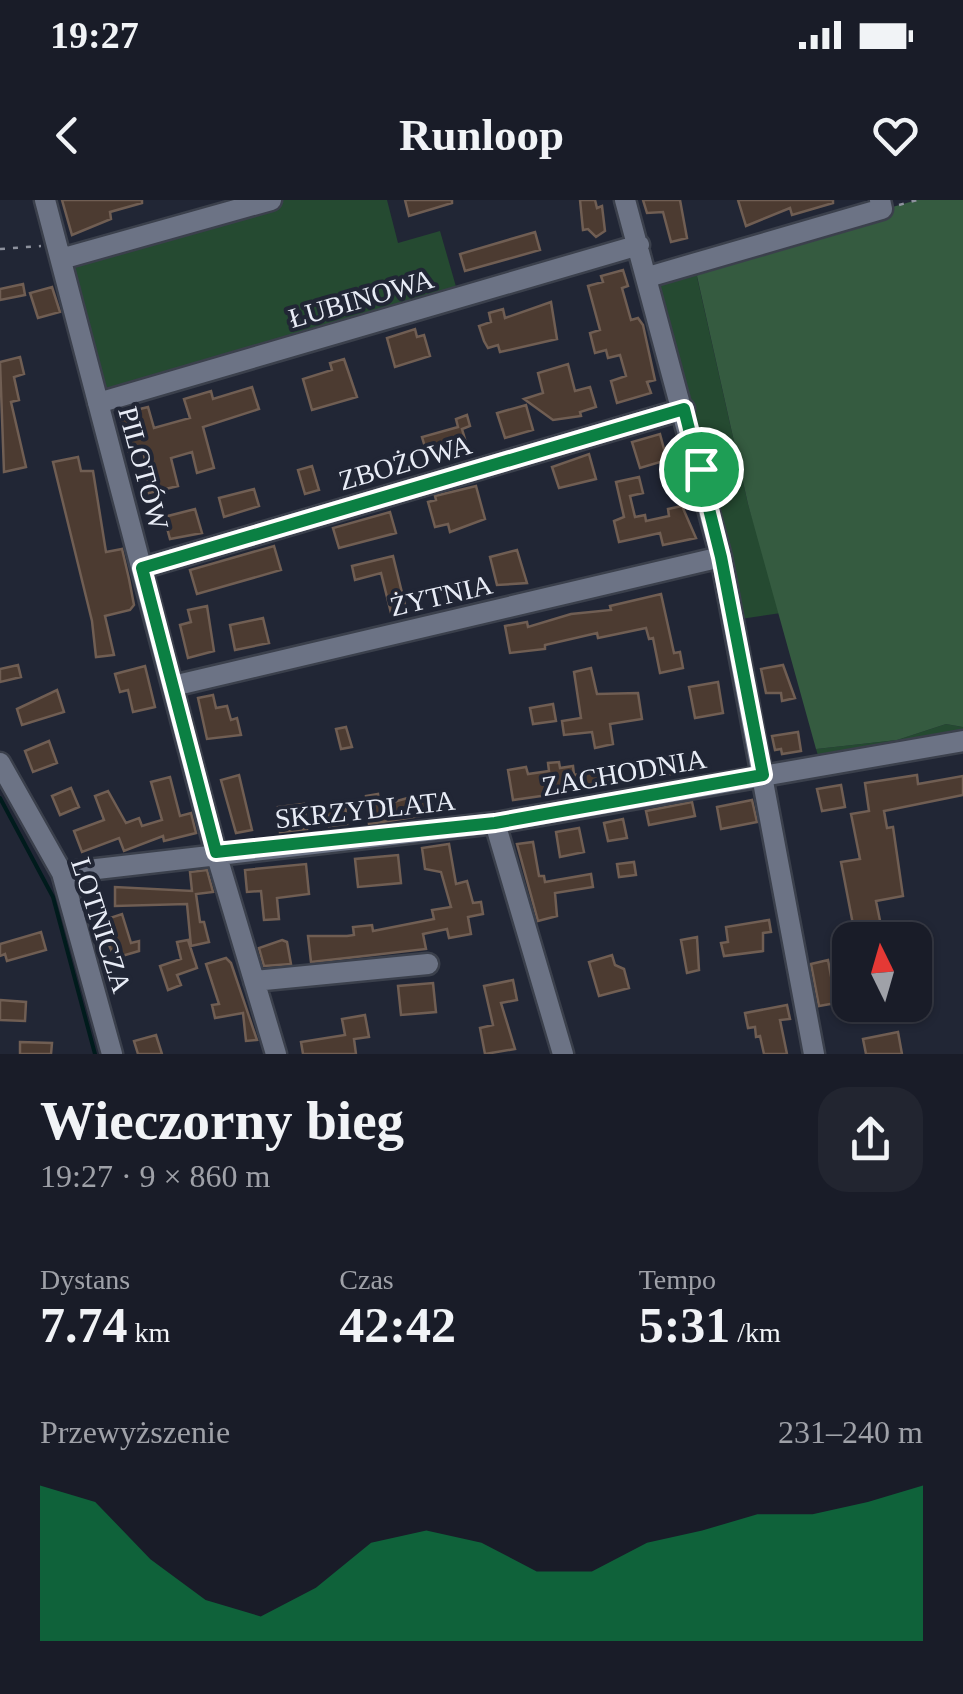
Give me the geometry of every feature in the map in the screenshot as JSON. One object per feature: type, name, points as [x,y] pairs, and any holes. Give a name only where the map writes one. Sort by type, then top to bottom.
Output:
[{"type":"street","name":"PILOTÓW","points":[[45,200],[216,852],[276,1054]]},
{"type":"street","points":[[59,252],[270,200]]},
{"type":"street","points":[[625,200],[721,557],[814,1054]]},
{"type":"street","points":[[648,277],[882,210],[880,200]]},
{"type":"street","name":"ŁUBINOWA","points":[[98,403],[639,245]]},
{"type":"street","name":"ZBOŻOWA","points":[[142,568],[684,409]]},
{"type":"street","name":"ŻYTNIA","points":[[173,686],[721,557]]},
{"type":"street","name":"ZACHODNIA","points":[[495,823],[963,741]]},
{"type":"street","name":"LOTNICZA","points":[[0,764],[62,873],[112,1054]]},
{"type":"street","name":"SKRZYDLATA","points":[[62,873],[216,852],[495,823],[563,1054]]},
{"type":"street","points":[[254,981],[428,964]]},
{"type":"path","points":[[0,249],[59,252]]},
{"type":"green space","points":[[271,200],[387,200],[398,243],[440,231],[459,297],[98,403],[61,259]]},
{"type":"green space","points":[[917,200],[963,200],[963,727],[946,724],[897,740],[816,749],[748,504],[697,276],[703,261]]},
{"type":"green space","points":[[703,261],[697,277],[748,504],[781,613],[734,620],[648,277]]},
{"type":"green space","points":[[946,724],[963,727],[963,741],[821,765],[816,749],[897,740]]},
{"type":"building","points":[[62,200],[142,203],[110,212],[111,219],[72,235]]},
{"type":"building","points":[[405,200],[452,200],[452,203],[409,216]]},
{"type":"building","points":[[580,200],[595,200],[597,208],[602,206],[605,231],[596,237],[588,229],[583,230]]},
{"type":"building","points":[[643,200],[680,200],[687,238],[671,242],[663,212],[647,213]]},
{"type":"building","points":[[738,200],[833,203],[792,215],[790,208],[746,226]]},
{"type":"building","points":[[535,232],[540,250],[465,271],[460,254]]},
{"type":"building","points":[[623,270],[628,286],[622,288],[631,320],[638,318],[643,325],[655,380],[647,382],[651,393],[617,403],[611,381],[626,376],[620,355],[608,358],[606,350],[595,353],[590,333],[600,330],[588,286],[603,282],[601,276]]},
{"type":"building","points":[[23,284],[25,295],[0,300],[0,289]]},
{"type":"building","points":[[52,287],[60,312],[38,318],[30,293]]},
{"type":"building","points":[[551,302],[557,339],[500,352],[498,345],[488,348],[479,326],[491,322],[489,313],[503,309],[505,318]]},
{"type":"building","points":[[415,329],[417,337],[424,335],[430,356],[395,367],[387,338]]},
{"type":"building","points":[[20,357],[24,374],[14,377],[19,400],[11,402],[26,467],[4,472],[0,362]]},
{"type":"building","points":[[344,359],[357,397],[312,410],[303,379],[332,370],[330,363]]},
{"type":"building","points":[[568,364],[575,391],[590,387],[596,407],[580,412],[581,416],[553,420],[524,399],[543,393],[538,373]]},
{"type":"building","points":[[252,387],[259,409],[203,427],[214,468],[197,473],[192,452],[171,458],[178,486],[149,493],[143,447],[128,451],[119,414],[148,407],[154,428],[190,418],[184,399],[211,391],[213,399]]},
{"type":"building","points":[[526,405],[533,430],[505,438],[497,413]]},
{"type":"building","points":[[467,415],[470,426],[462,429],[467,446],[429,460],[422,437],[458,427],[456,419]]},
{"type":"building","points":[[660,434],[664,449],[674,447],[677,457],[640,468],[632,442]]},
{"type":"building","points":[[589,454],[596,479],[559,488],[552,467]]},
{"type":"building","points":[[78,457],[81,471],[93,471],[106,552],[122,549],[134,605],[130,610],[105,616],[114,655],[96,657],[92,621],[53,462]]},
{"type":"building","points":[[312,466],[319,490],[305,494],[298,470]]},
{"type":"building","points":[[639,477],[643,493],[630,496],[635,517],[645,515],[646,521],[669,516],[668,509],[682,506],[696,538],[663,545],[660,533],[619,542],[614,521],[624,517],[616,482]]},
{"type":"building","points":[[476,486],[485,519],[450,532],[448,524],[435,527],[428,502],[436,500],[435,496]]},
{"type":"building","points":[[254,489],[259,506],[224,517],[219,498]]},
{"type":"building","points":[[195,509],[202,533],[170,539],[164,517]]},
{"type":"building","points":[[390,512],[396,533],[339,548],[333,528]]},
{"type":"building","points":[[274,546],[281,570],[197,594],[190,570]]},
{"type":"building","points":[[517,550],[527,583],[497,585],[490,557]]},
{"type":"building","points":[[393,556],[406,609],[391,613],[381,573],[355,580],[352,566]]},
{"type":"building","points":[[661,594],[674,653],[680,652],[683,668],[660,673],[653,638],[649,639],[646,628],[598,638],[597,633],[545,645],[545,649],[510,653],[505,626],[527,622],[528,627],[571,614],[611,610],[610,606]]},
{"type":"building","points":[[207,606],[214,651],[188,658],[180,625],[191,622],[188,610]]},
{"type":"building","points":[[263,618],[269,643],[235,650],[230,625]]},
{"type":"building","points":[[18,665],[21,677],[0,682],[0,669]]},
{"type":"building","points":[[783,665],[795,698],[782,701],[781,693],[766,693],[761,669]]},
{"type":"building","points":[[145,666],[155,707],[133,712],[128,690],[120,692],[115,674]]},
{"type":"building","points":[[591,668],[597,694],[638,693],[642,719],[610,724],[613,744],[595,748],[592,732],[564,735],[562,721],[581,718],[574,672]]},
{"type":"building","points":[[718,682],[723,713],[695,718],[689,687]]},
{"type":"building","points":[[57,690],[64,712],[22,725],[17,709]]},
{"type":"building","points":[[213,695],[216,708],[227,706],[231,720],[237,718],[241,735],[207,739],[198,698]]},
{"type":"building","points":[[553,704],[556,721],[533,724],[530,708]]},
{"type":"building","points":[[346,727],[352,747],[341,749],[336,729]]},
{"type":"building","points":[[798,732],[801,751],[782,754],[781,749],[775,750],[772,736]]},
{"type":"building","points":[[49,741],[57,763],[33,772],[25,751]]},
{"type":"building","points":[[683,753],[687,771],[666,775],[663,757]]},
{"type":"building","points":[[559,762],[560,768],[573,766],[574,775],[607,768],[611,786],[513,800],[508,770],[526,767],[528,774],[549,771],[548,763]]},
{"type":"building","points":[[239,775],[252,830],[236,833],[221,780]]},
{"type":"building","points":[[917,775],[918,784],[963,776],[963,795],[884,811],[887,828],[893,827],[903,896],[876,901],[880,922],[853,922],[841,862],[860,859],[851,814],[869,811],[865,783]]},
{"type":"building","points":[[170,777],[180,816],[191,813],[196,833],[164,841],[163,836],[124,851],[119,838],[82,852],[74,831],[104,820],[95,796],[108,791],[126,823],[139,818],[142,826],[162,820],[151,782]]},
{"type":"building","points":[[841,785],[845,807],[822,811],[817,789]]},
{"type":"building","points":[[71,788],[79,807],[60,815],[52,796]]},
{"type":"building","points":[[429,792],[433,814],[369,824],[366,796],[378,794],[379,801],[386,800],[386,804]]},
{"type":"building","points":[[752,800],[757,822],[721,829],[717,807]]},
{"type":"building","points":[[692,802],[695,816],[649,825],[646,811]]},
{"type":"building","points":[[304,804],[307,829],[280,832],[278,807]]},
{"type":"building","points":[[345,804],[347,824],[329,826],[327,806]]},
{"type":"building","points":[[623,819],[627,838],[608,841],[604,823]]},
{"type":"building","points":[[579,828],[584,852],[560,857],[556,832]]},
{"type":"building","points":[[533,842],[539,876],[544,876],[545,882],[591,874],[593,887],[555,893],[557,916],[538,921],[517,844]]},
{"type":"building","points":[[449,844],[456,884],[467,881],[473,903],[481,902],[483,914],[468,917],[471,934],[449,938],[447,929],[423,934],[426,949],[311,962],[308,936],[347,936],[354,935],[353,927],[372,925],[373,931],[434,919],[432,910],[451,907],[441,872],[425,869],[422,848]]},
{"type":"building","points":[[398,855],[401,883],[358,887],[355,859]]},
{"type":"building","points":[[634,862],[636,875],[619,877],[617,864]]},
{"type":"building","points":[[306,864],[309,894],[277,898],[279,919],[264,920],[261,891],[247,892],[245,870]]},
{"type":"building","points":[[207,870],[213,892],[196,894],[200,922],[204,922],[209,942],[191,946],[187,904],[115,906],[115,887],[192,891],[190,872]]},
{"type":"building","points":[[122,914],[131,943],[139,941],[139,951],[115,958],[98,922]]},
{"type":"building","points":[[769,920],[771,932],[763,933],[763,951],[724,956],[721,943],[728,942],[726,927]]},
{"type":"building","points":[[41,932],[46,950],[7,961],[5,954],[0,956],[0,944]]},
{"type":"building","points":[[697,937],[699,970],[687,973],[681,940]]},
{"type":"building","points":[[188,940],[197,968],[177,975],[181,985],[168,990],[160,966],[181,959],[177,942]]},
{"type":"building","points":[[282,940],[287,942],[291,964],[264,966],[259,948]]},
{"type":"building","points":[[612,955],[615,965],[624,969],[629,988],[599,996],[589,962]]},
{"type":"building","points":[[226,958],[257,1040],[246,1041],[243,1013],[215,1018],[212,1005],[219,1004],[206,964]]},
{"type":"building","points":[[828,960],[832,1004],[819,1006],[811,964]]},
{"type":"building","points":[[513,980],[517,1000],[501,1003],[515,1049],[485,1054],[480,1028],[493,1025],[484,986]]},
{"type":"building","points":[[433,983],[436,1012],[401,1015],[398,986]]},
{"type":"building","points":[[0,1000],[26,1002],[25,1021],[0,1020]]},
{"type":"building","points":[[787,1005],[790,1019],[780,1020],[787,1054],[764,1054],[760,1036],[756,1037],[755,1027],[748,1028],[745,1013]]},
{"type":"building","points":[[365,1015],[369,1037],[354,1039],[356,1054],[303,1054],[301,1042],[345,1035],[342,1019]]},
{"type":"building","points":[[898,1032],[902,1054],[866,1054],[863,1039]]},
{"type":"building","points":[[156,1035],[162,1054],[138,1054],[134,1041]]},
{"type":"building","points":[[20,1042],[52,1043],[51,1054],[20,1054]]},
{"type":"waterway","points":[[0,798],[53,897],[95,1054]]},
{"type":"route","points":[[684,409],[701,469],[763,775],[495,823],[216,852],[142,568],[684,409]]}]
